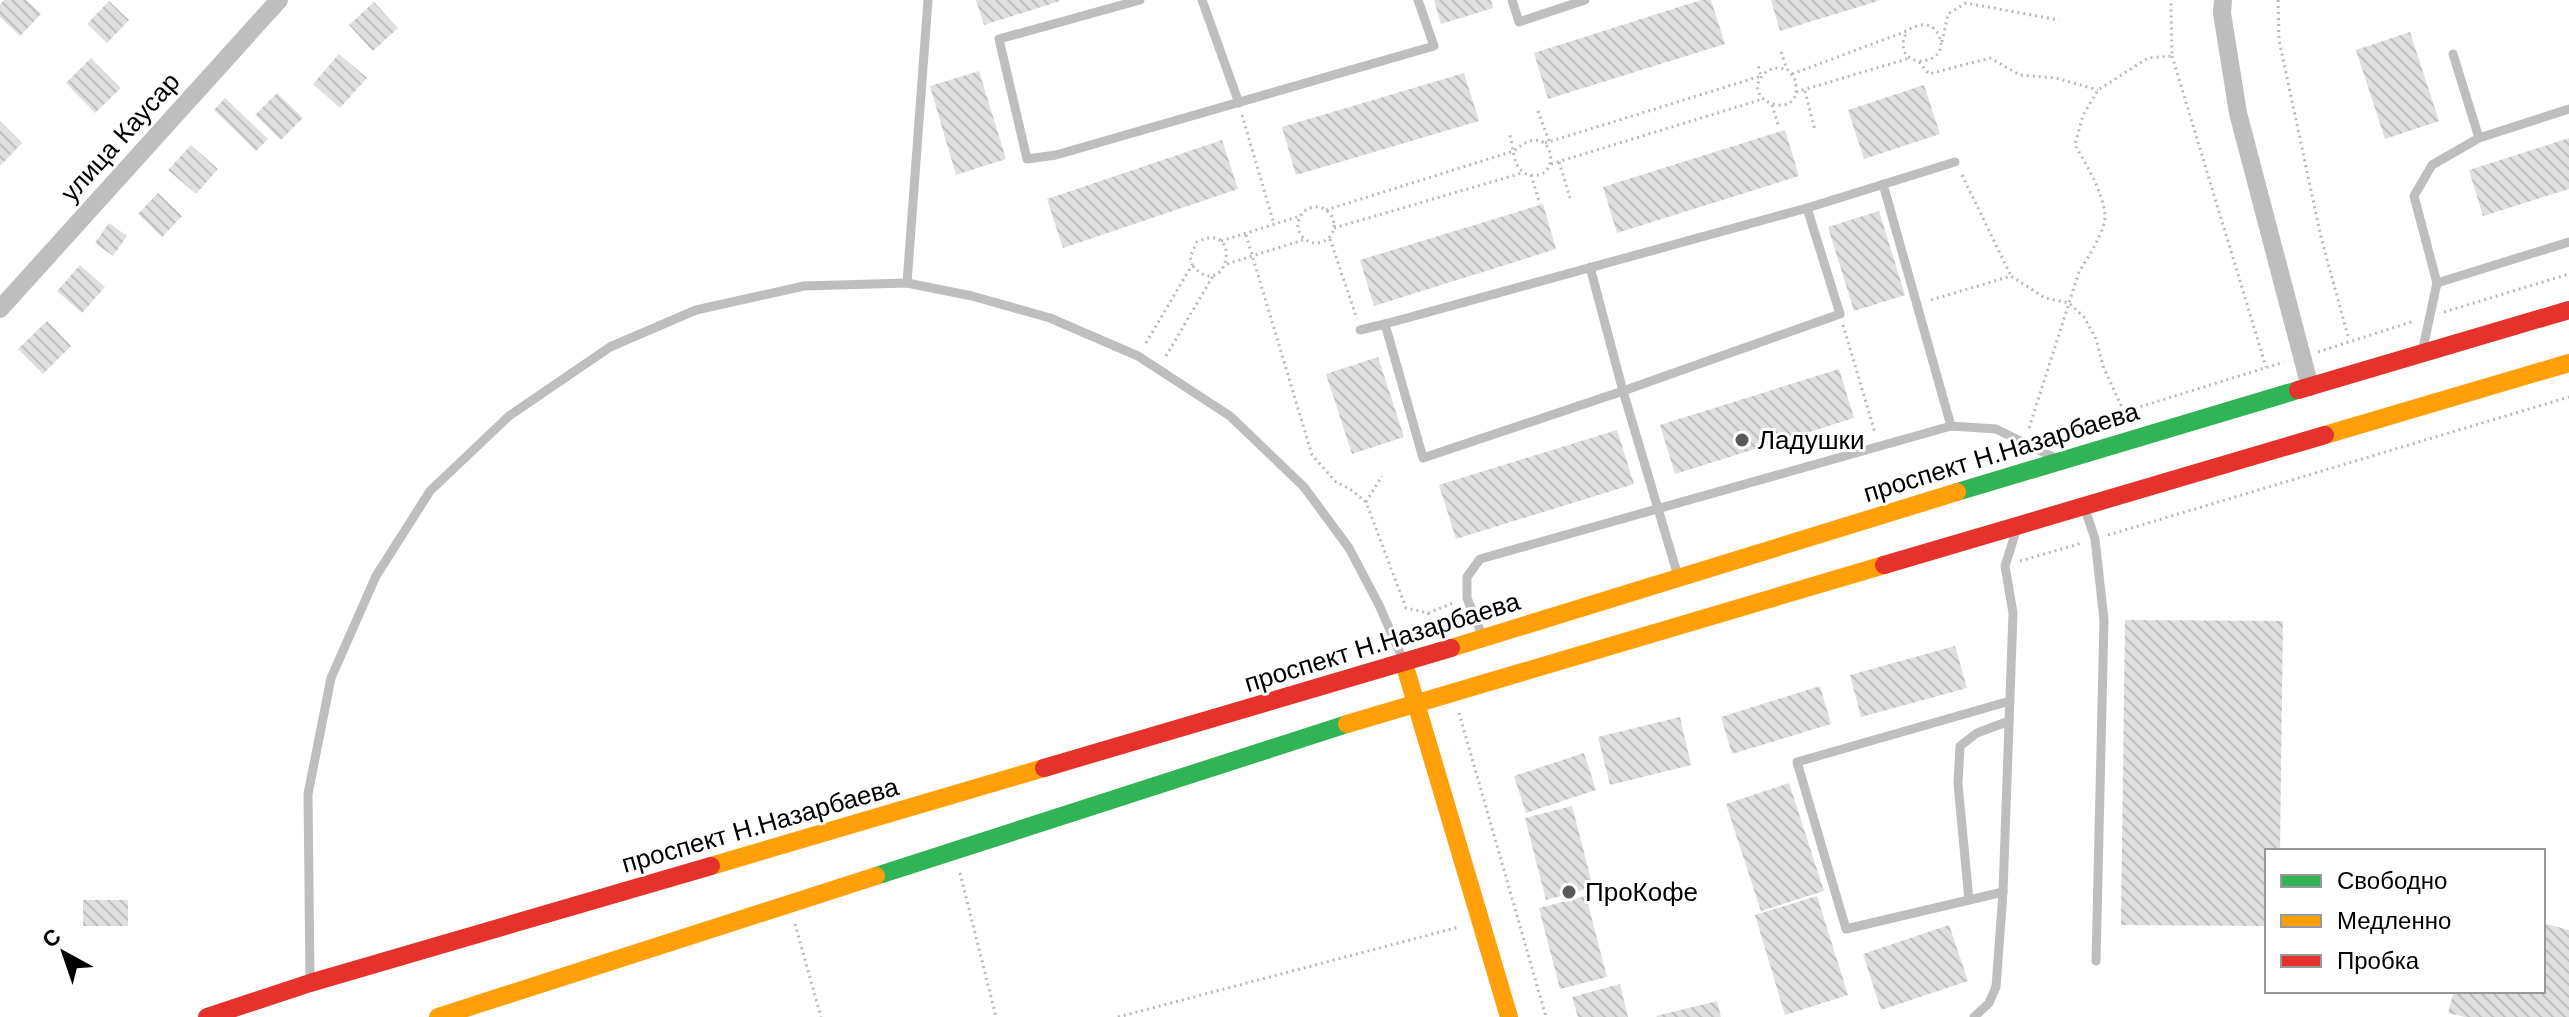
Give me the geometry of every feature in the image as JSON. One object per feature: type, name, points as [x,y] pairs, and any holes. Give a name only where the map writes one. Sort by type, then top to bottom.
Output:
[{"type":"main road","name":"проспект Н.Назарбаева","points":[[207,1017],[310,983],[1404,663],[2059,460],[2569,310]]},
{"type":"main road","points":[[438,1017],[1416,702],[2569,363]]},
{"type":"main road","points":[[1404,663],[1509,1017]]},
{"type":"street","name":"улица Каусар","points":[[0,309],[279,0]]},
{"type":"street","points":[[2223,0],[2222,13],[2238,113],[2310,387]]},
{"type":"lane","points":[[907,283],[928,0]]},
{"type":"lane","points":[[1140,0],[999,39],[1027,159],[1056,155],[1434,46],[1418,0]]},
{"type":"lane","points":[[1202,0],[1239,103]]},
{"type":"lane","points":[[1512,0],[1519,22],[1585,0]]},
{"type":"lane","points":[[2453,54],[2479,138]]},
{"type":"lane","points":[[2422,354],[2437,283],[2414,196],[2432,165],[2479,138],[2569,109]]},
{"type":"lane","points":[[1360,330],[1807,208],[1955,162]]},
{"type":"lane","points":[[1883,184],[1951,426]]},
{"type":"lane","points":[[1385,324],[1423,458],[1840,314],[1807,208]]},
{"type":"lane","points":[[2437,283],[2569,242]]},
{"type":"lane","points":[[1590,267],[1679,579]]},
{"type":"lane","points":[[310,983],[308,794],[331,678],[376,576],[430,491],[509,416],[610,347],[696,310],[804,286],[907,283],[972,296],[1050,318],[1138,356],[1230,416],[1304,487],[1349,548],[1379,605],[1404,663]]},
{"type":"lane","points":[[1483,639],[1467,598],[1467,577],[1480,559],[1951,426],[1996,429],[2059,460]]},
{"type":"lane","points":[[2084,506],[2095,539],[2104,620],[2096,961]]},
{"type":"lane","points":[[1974,1017],[1989,1003],[1996,987],[2003,892],[2013,613],[2005,566],[2017,525]]},
{"type":"lane","points":[[2003,892],[1846,929],[1797,762],[2010,701]]},
{"type":"lane","points":[[1969,900],[1958,784],[1960,746],[1977,733],[2009,721]]},
{"type":"path","points":[[2171,0],[2172,56],[2266,368]]},
{"type":"path","points":[[2278,0],[2279,40],[2321,237],[2349,342]]},
{"type":"path","points":[[1919,62],[1929,61],[1938,54],[1948,14],[1966,3],[2059,20]]},
{"type":"path","points":[[1326,210],[1514,151],[1523,143],[1534,140],[1547,143],[1761,76],[1770,69],[1790,72],[1907,31],[1916,25],[1928,25],[1938,32],[1941,43]]},
{"type":"path","points":[[1907,31],[1904,50],[1929,74],[1990,58],[2020,75],[2056,78],[2098,90]]},
{"type":"path","points":[[1758,65],[1761,76],[1758,88],[1763,99],[1772,105],[1782,106],[1791,101],[1797,82],[1781,52]]},
{"type":"path","points":[[2024,443],[2079,272],[2092,253],[2105,217],[2093,177],[2075,145],[2083,115],[2098,90],[2148,58],[2172,56]]},
{"type":"path","points":[[1796,92],[1910,58]]},
{"type":"path","points":[[1805,90],[1815,130]]},
{"type":"path","points":[[1551,164],[1763,99]]},
{"type":"path","points":[[1239,103],[1274,224]]},
{"type":"path","points":[[1772,105],[1779,128]]},
{"type":"path","points":[[1509,132],[1516,163],[1523,172],[1531,175],[1544,173],[1551,164],[1551,153],[1538,111]]},
{"type":"path","points":[[1559,162],[1570,198]]},
{"type":"path","points":[[1955,162],[2011,276],[2045,298],[2069,303],[2084,317],[2096,339],[2103,366],[2124,412]]},
{"type":"path","points":[[1334,228],[1523,172]]},
{"type":"path","points":[[1531,175],[1540,204]]},
{"type":"path","points":[[1316,206],[1326,210],[1333,218],[1334,228],[1329,238],[1320,243],[1310,243],[1297,227],[1299,217],[1306,209],[1316,206]]},
{"type":"path","points":[[1214,275],[1198,271],[1192,265],[1190,257],[1197,242],[1205,238],[1221,241],[1246,235],[1299,217]]},
{"type":"path","points":[[1246,235],[1312,455],[1336,482],[1366,502],[1406,608],[1428,613],[1467,598]]},
{"type":"path","points":[[1329,238],[1360,330]]},
{"type":"path","points":[[1227,264],[1305,239]]},
{"type":"path","points":[[1158,370],[1214,275],[1227,264],[1226,248],[1221,241]]},
{"type":"path","points":[[1138,356],[1192,265]]},
{"type":"path","points":[[2024,443],[2569,274]]},
{"type":"path","points":[[1917,304],[2011,276]]},
{"type":"path","points":[[1840,314],[1879,445]]},
{"type":"path","points":[[2005,566],[2569,397]]},
{"type":"path","points":[[1366,502],[1382,476]]},
{"type":"path","points":[[1453,693],[1546,1017]]},
{"type":"path","points":[[954,851],[996,1017]]},
{"type":"path","points":[[790,904],[821,1017]]},
{"type":"path","points":[[1118,1017],[1480,922]]},
{"type":"building","points":[[4,0],[26,0],[41,14],[20,36],[0,17],[0,5]]},
{"type":"building","points":[[976,0],[1060,0],[1060,1],[984,25]]},
{"type":"building","points":[[1434,0],[1491,0],[1493,8],[1441,24]]},
{"type":"building","points":[[1701,0],[1711,0],[1725,44],[1548,99],[1534,53]]},
{"type":"building","points":[[1771,0],[1878,0],[1878,1],[1780,31]]},
{"type":"building","points":[[109,1],[129,20],[107,43],[87,24]]},
{"type":"building","points":[[374,2],[398,28],[373,51],[349,25]]},
{"type":"building","points":[[2410,32],[2439,121],[2385,139],[2356,50]]},
{"type":"building","points":[[339,54],[367,78],[340,108],[313,84]]},
{"type":"building","points":[[91,58],[121,88],[95,113],[66,83]]},
{"type":"building","points":[[979,71],[1006,159],[956,175],[930,86]]},
{"type":"building","points":[[1464,73],[1479,121],[1296,175],[1282,127]]},
{"type":"building","points":[[1924,85],[1940,134],[1864,159],[1848,110]]},
{"type":"building","points":[[277,93],[303,118],[281,140],[255,115]]},
{"type":"building","points":[[225,98],[268,139],[256,151],[214,110]]},
{"type":"building","points":[[0,121],[22,143],[0,166]]},
{"type":"building","points":[[1785,130],[1799,176],[1617,233],[1603,187]]},
{"type":"building","points":[[2569,138],[2569,189],[2483,216],[2469,170]]},
{"type":"building","points":[[1222,140],[1238,189],[1063,248],[1047,199]]},
{"type":"building","points":[[191,145],[218,169],[196,194],[168,170]]},
{"type":"building","points":[[158,193],[182,216],[162,237],[138,214]]},
{"type":"building","points":[[1543,204],[1556,249],[1374,306],[1360,260]]},
{"type":"building","points":[[1879,211],[1905,295],[1854,311],[1828,227]]},
{"type":"building","points":[[109,223],[127,236],[113,256],[95,243]]},
{"type":"building","points":[[80,265],[105,287],[82,313],[57,291]]},
{"type":"building","points":[[47,321],[71,346],[43,374],[18,349]]},
{"type":"building","points":[[1378,357],[1404,437],[1352,454],[1326,374]]},
{"type":"building","points":[[1839,369],[1854,418],[1675,474],[1660,425]]},
{"type":"building","points":[[1617,430],[1634,484],[1456,539],[1439,485]]},
{"type":"building","points":[[2125,620],[2283,621],[2280,849],[2265,849],[2265,926],[2121,925]]},
{"type":"building","points":[[1955,646],[1967,688],[1861,717],[1850,675]]},
{"type":"building","points":[[1820,686],[1831,724],[1732,754],[1721,717]]},
{"type":"building","points":[[1680,717],[1691,765],[1610,785],[1598,737]]},
{"type":"building","points":[[1584,753],[1596,790],[1526,813],[1514,776]]},
{"type":"building","points":[[1789,783],[1824,891],[1761,911],[1726,804]]},
{"type":"building","points":[[1572,806],[1593,887],[1546,900],[1525,818]]},
{"type":"building","points":[[1586,896],[1607,977],[1560,989],[1539,908]]},
{"type":"building","points":[[1817,896],[1848,995],[1785,1015],[1755,915]]},
{"type":"building","points":[[83,900],[128,900],[128,926],[83,926]]},
{"type":"building","points":[[2545,924],[2569,930],[2569,1017],[2465,1017],[2448,1013],[2453,993],[2545,993]]},
{"type":"building","points":[[1949,925],[1968,981],[1881,1010],[1863,954]]},
{"type":"building","points":[[1620,984],[1628,1017],[1578,1017],[1572,997]]},
{"type":"building","points":[[1717,1001],[1721,1017],[1656,1016]]},
{"type":"traffic: fast","points":[[1957,492],[2298,390]]},
{"type":"traffic: fast","points":[[876,876],[1347,724]]},
{"type":"traffic: slow","points":[[2325,435],[2569,363]]},
{"type":"traffic: slow","points":[[1451,648],[1957,492]]},
{"type":"traffic: slow","points":[[1347,724],[1884,565]]},
{"type":"traffic: slow","points":[[1404,663],[1509,1017]]},
{"type":"traffic: slow","points":[[711,866],[1044,768]]},
{"type":"traffic: slow","points":[[438,1017],[876,876]]},
{"type":"traffic: jam","points":[[2298,390],[2569,310]]},
{"type":"traffic: jam","points":[[1884,565],[2325,435]]},
{"type":"traffic: jam","points":[[1044,768],[1451,648]]},
{"type":"traffic: jam","points":[[207,1017],[310,983],[711,866]]},
{"type":"place","name":"Ладушки","points":[[1742,440]]},
{"type":"place","name":"ПроКофе","points":[[1569,892]]}]
